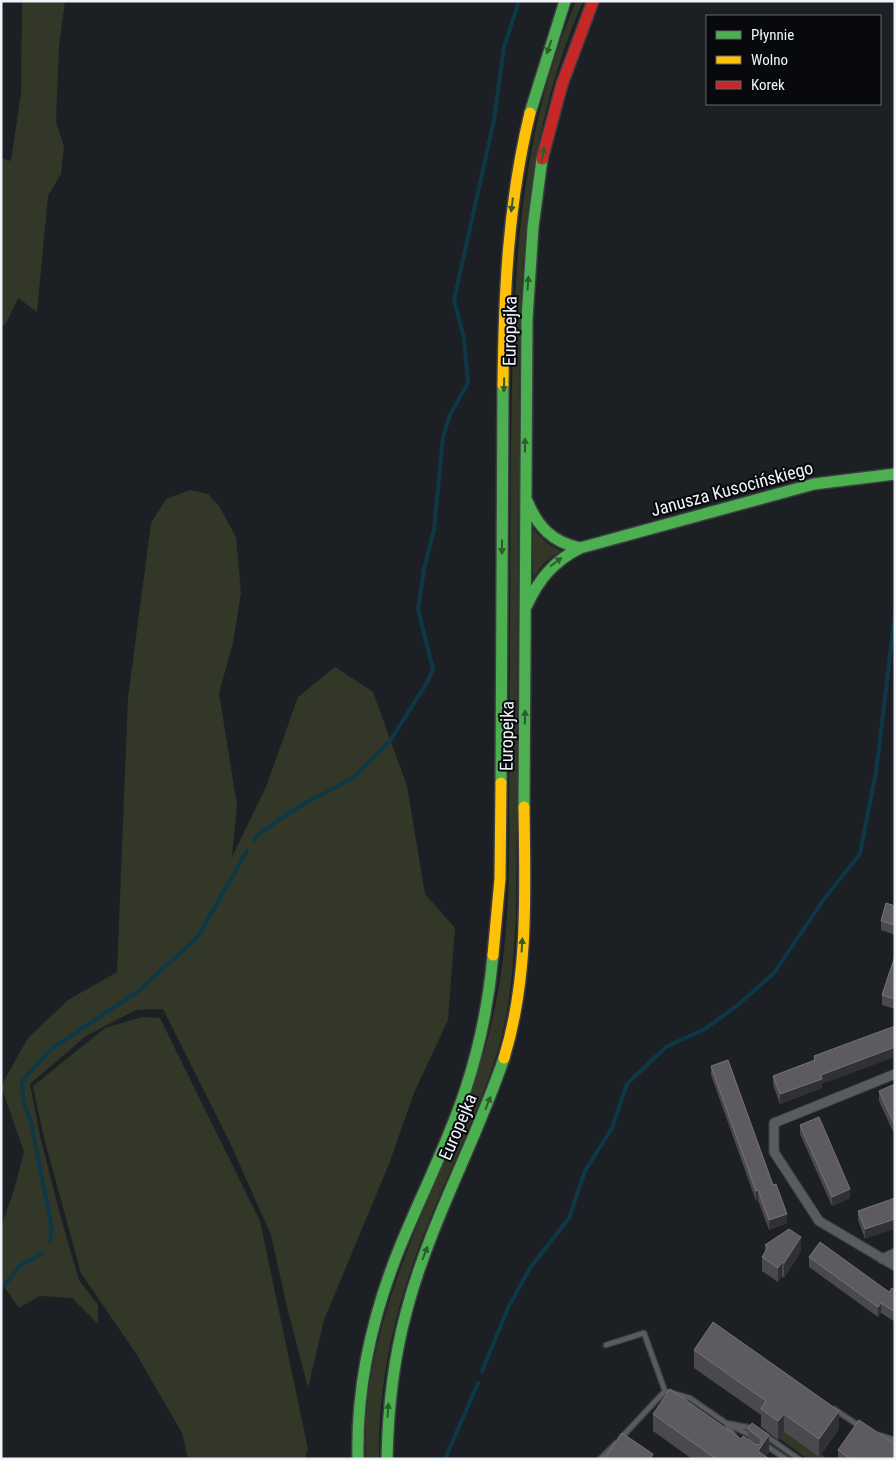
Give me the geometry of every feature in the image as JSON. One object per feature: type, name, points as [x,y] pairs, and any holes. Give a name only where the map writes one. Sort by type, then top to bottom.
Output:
[{"type":"main road","name":"Europejka","points":[[358,1459],[359,1392],[364,1358],[373,1322],[397,1254],[466,1087],[477,1050],[490,983],[500,904],[502,855],[504,356],[509,232],[515,183],[526,128],[538,80],[565,1]]},
{"type":"main road","name":"Europejka","points":[[388,1459],[387,1425],[391,1374],[403,1320],[425,1252],[494,1087],[509,1039],[519,991],[524,877],[524,614],[528,296],[533,214],[546,136],[568,63],[593,1]]},
{"type":"main road","name":"Janusza Kusocińskiego","points":[[524,614],[533,589],[544,572],[557,560],[580,548],[814,484],[895,474]]},
{"type":"main road","points":[[525,494],[536,522],[549,538],[566,546],[580,548]]},
{"type":"street","points":[[895,1074],[774,1123],[774,1152],[820,1221],[895,1266]]},
{"type":"street","points":[[882,1259],[895,1253]]},
{"type":"lane","points":[[606,1345],[644,1333],[665,1391]]},
{"type":"lane","points":[[665,1391],[690,1398],[726,1423],[751,1435],[786,1459]]},
{"type":"lane","points":[[600,1459],[665,1391]]},
{"type":"lane","points":[[832,1407],[864,1428]]},
{"type":"lane","points":[[726,1423],[736,1439]]},
{"type":"lane","points":[[726,1423],[757,1430],[799,1459]]},
{"type":"lane","points":[[872,1433],[895,1440]]},
{"type":"green space","points":[[22,1],[65,1],[59,46],[56,122],[64,146],[61,174],[48,196],[37,312],[18,298],[6,324],[1,326],[1,158],[11,161],[21,94]]},
{"type":"green space","points":[[576,1],[583,1],[560,60],[544,119],[533,178],[521,297],[516,918],[509,1001],[498,1050],[489,1076],[469,1129],[435,1206],[407,1282],[393,1332],[384,1382],[379,1433],[379,1459],[366,1459],[368,1398],[378,1340],[395,1283],[462,1116],[481,1060],[496,1002],[501,973],[507,913],[509,853],[511,457],[516,283],[528,169],[540,112],[555,56]]},
{"type":"green space","points":[[190,490],[208,494],[219,506],[236,537],[241,593],[233,643],[219,693],[237,805],[232,857],[266,787],[298,697],[335,667],[373,692],[407,786],[425,894],[455,928],[448,1020],[414,1093],[389,1164],[324,1320],[308,1388],[271,1235],[231,1145],[163,1009],[136,1010],[86,1036],[30,1084],[40,1136],[59,1211],[79,1280],[98,1305],[98,1324],[72,1298],[40,1296],[19,1308],[1,1282],[1,1227],[14,1190],[24,1152],[1,1086],[28,1038],[68,1000],[117,972],[128,698],[151,523],[166,499]]},
{"type":"green space","points":[[533,529],[547,543],[561,551],[545,562],[533,578]]},
{"type":"green space","points":[[142,1017],[160,1018],[260,1221],[308,1449],[305,1459],[188,1459],[182,1433],[137,1355],[81,1273],[44,1138],[33,1086],[105,1028]]},
{"type":"green space","points":[[784,1432],[819,1457],[821,1454],[828,1459],[807,1459],[779,1438]]},
{"type":"building","points":[[886,903],[895,906],[895,925],[881,921]]},
{"type":"building","points":[[895,956],[895,999],[882,995]]},
{"type":"building","points":[[895,1026],[895,1047],[821,1075],[822,1079],[780,1094],[773,1076],[815,1060],[814,1056]]},
{"type":"building","points":[[728,1060],[773,1185],[776,1184],[787,1214],[769,1220],[758,1190],[756,1191],[711,1066]]},
{"type":"building","points":[[895,1084],[895,1126],[879,1091]]},
{"type":"building","points":[[819,1117],[850,1189],[832,1197],[800,1125]]},
{"type":"building","points":[[895,1198],[895,1219],[865,1229],[858,1211]]},
{"type":"building","points":[[789,1229],[801,1237],[784,1263],[782,1262],[778,1268],[762,1257],[768,1247],[765,1245]]},
{"type":"building","points":[[820,1242],[889,1292],[892,1288],[895,1290],[895,1312],[881,1303],[878,1307],[809,1257]]},
{"type":"building","points":[[713,1322],[839,1411],[819,1439],[784,1414],[778,1421],[761,1409],[766,1401],[694,1350]]},
{"type":"building","points":[[670,1389],[741,1439],[743,1436],[756,1445],[761,1444],[761,1439],[748,1429],[752,1423],[769,1435],[758,1451],[769,1459],[716,1459],[653,1414]]},
{"type":"building","points":[[859,1420],[895,1444],[895,1459],[851,1459],[838,1450]]},
{"type":"building","points":[[622,1433],[653,1454],[652,1459],[604,1459]]},
{"type":"waterway","points":[[254,840],[257,835],[295,809],[354,777],[390,741],[428,681],[433,669],[418,609],[424,569],[434,530],[443,437],[450,415],[468,383],[464,338],[454,300],[494,120],[504,47],[519,1]]},
{"type":"waterway","points":[[482,1371],[509,1306],[530,1268],[569,1218],[585,1171],[612,1128],[627,1084],[666,1047],[705,1029],[738,1005],[774,973],[824,899],[860,854],[876,772],[895,614]]},
{"type":"waterway","points":[[50,1241],[52,1229],[31,1122],[23,1101],[22,1081],[51,1049],[137,992],[197,938],[247,851]]},
{"type":"waterway","points":[[1,1289],[20,1266],[42,1253]]},
{"type":"waterway","points":[[445,1459],[478,1383]]},
{"type":"traffic: fast","points":[[530,113],[565,1]]},
{"type":"traffic: fast","points":[[524,807],[527,319],[533,227],[542,159]]},
{"type":"traffic: fast","points":[[501,783],[503,385]]},
{"type":"traffic: fast","points":[[580,548],[814,484],[895,474]]},
{"type":"traffic: fast","points":[[527,501],[541,526],[547,532],[561,542],[580,548]]},
{"type":"traffic: fast","points":[[527,605],[548,572],[562,559],[580,548]]},
{"type":"traffic: fast","points":[[358,1459],[358,1431],[363,1375],[375,1321],[392,1268],[436,1166],[466,1088],[483,1022],[493,955]]},
{"type":"traffic: fast","points":[[387,1459],[392,1385],[406,1313],[439,1216],[480,1122],[504,1058]]},
{"type":"traffic: slow","points":[[503,385],[506,282],[512,214],[530,113]]},
{"type":"traffic: slow","points":[[493,955],[500,879],[501,783]]},
{"type":"traffic: slow","points":[[504,1058],[512,1027],[522,965],[525,902],[524,807]]},
{"type":"traffic: jam","points":[[542,159],[562,84],[593,1]]}]
